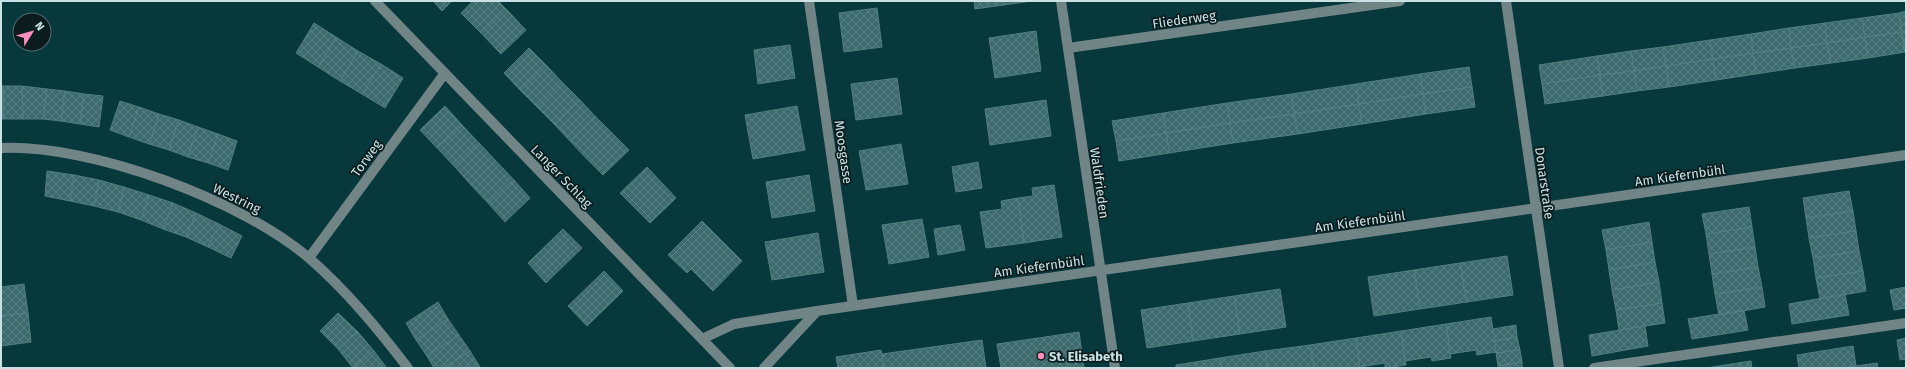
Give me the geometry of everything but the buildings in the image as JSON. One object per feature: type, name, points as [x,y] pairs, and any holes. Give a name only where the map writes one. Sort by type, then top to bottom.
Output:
[{"type":"street","name":"Langer Schlag","points":[[375,1],[730,368]]},
{"type":"street","name":"Moosgasse","points":[[809,1],[853,306]]},
{"type":"street","name":"Waldfrieden","points":[[1061,1],[1115,368]]},
{"type":"street","name":"Fliederweg","points":[[1068,48],[1400,1]]},
{"type":"street","name":"Donarstraße","points":[[1506,1],[1559,368]]},
{"type":"street","name":"Torweg","points":[[309,258],[445,73]]},
{"type":"street","name":"Westring","points":[[1,148],[68,153],[141,171],[207,198],[262,225],[309,258],[369,317],[408,368]]},
{"type":"street","name":"Am Kiefernbühl","points":[[702,339],[734,324],[817,311],[1906,155]]},
{"type":"street","points":[[764,368],[817,311]]},
{"type":"street","points":[[1594,368],[1906,323]]},
{"type":"place","name":"St. Elisabeth","points":[[1041,356]]}]
